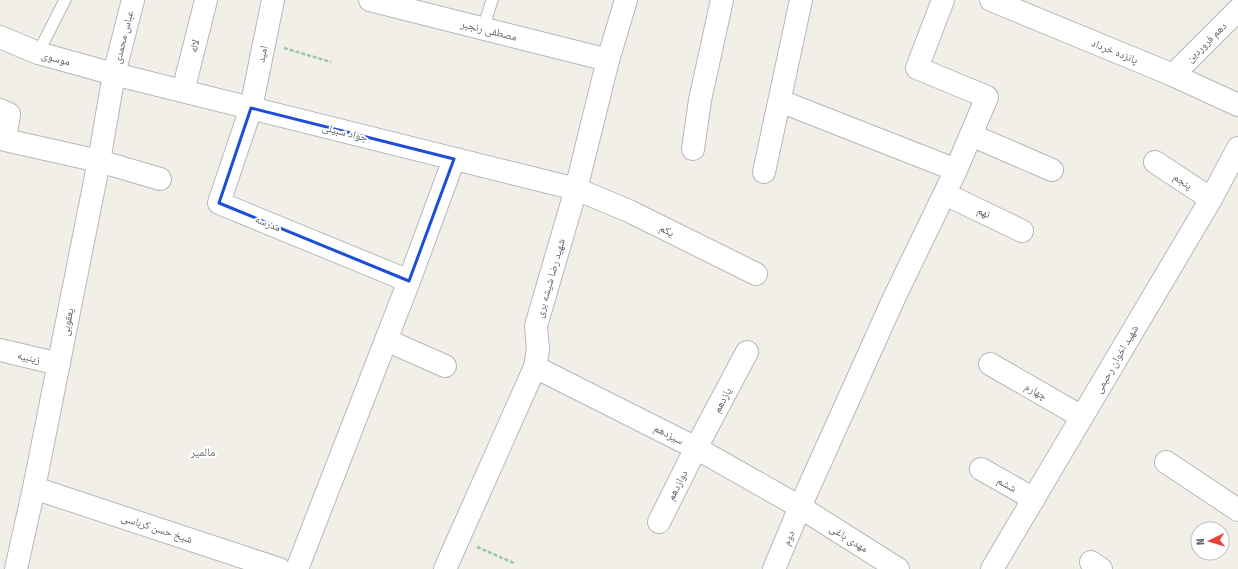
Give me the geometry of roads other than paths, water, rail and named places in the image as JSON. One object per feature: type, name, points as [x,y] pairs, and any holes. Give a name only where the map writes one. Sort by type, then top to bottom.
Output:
[{"type":"street","name":"عباس محمدی","points":[[114,74],[133,0]]},
{"type":"street","name":"لاله","points":[[182,91],[206,0]]},
{"type":"street","name":"امید","points":[[251,108],[273,0]]},
{"type":"street","name":"مصطفی رنجبر","points":[[370,0],[397,3],[483,29],[608,60]]},
{"type":"street","name":"شهید رضا شیشه بری","points":[[445,569],[535,367],[538,349],[536,326],[576,189],[608,60],[626,0]]},
{"type":"street","points":[[693,149],[700,100],[722,0]]},
{"type":"street","points":[[764,172],[801,0]]},
{"type":"street","name":"دوم","points":[[774,569],[895,296],[945,194],[987,97],[918,68],[943,0]]},
{"type":"street","name":"پانزده خرداد","points":[[991,0],[1173,75],[1238,105]]},
{"type":"street","name":"دهم فروردین","points":[[1173,75],[1238,10]]},
{"type":"street","name":"موسوی","points":[[0,37],[38,53],[114,74]]},
{"type":"street","name":"جواد سبیلی","points":[[114,74],[576,189]]},
{"type":"street","name":"یعقوبی","points":[[16,569],[59,364],[99,161],[114,74]]},
{"type":"street","points":[[780,101],[956,170]]},
{"type":"street","name":"مدرسه","points":[[251,108],[219,203],[409,281]]},
{"type":"street","points":[[0,110],[9,114],[5,140],[99,161],[160,179]]},
{"type":"street","points":[[971,135],[1052,170]]},
{"type":"street","name":"شهید اخوان رحیمی","points":[[992,569],[1211,199],[1238,148]]},
{"type":"street","points":[[297,569],[409,281],[454,159]]},
{"type":"street","name":"پنجم","points":[[1155,162],[1211,199]]},
{"type":"street","name":"یکم","points":[[576,189],[629,211],[756,274]]},
{"type":"street","name":"نهم","points":[[945,194],[1022,231]]},
{"type":"street","points":[[386,340],[444,366]]},
{"type":"street","name":"زینبیه","points":[[0,350],[59,364]]},
{"type":"street","name":"یازدهم","points":[[696,448],[747,352]]},
{"type":"street","name":"چهارم","points":[[990,364],[1082,417]]},
{"type":"street","name":"سیزدهم","points":[[535,367],[696,448],[800,508]]},
{"type":"street","name":"دوازدهم","points":[[659,522],[696,448]]},
{"type":"street","points":[[1166,462],[1238,510]]},
{"type":"street","name":"ششم","points":[[981,470],[1034,499]]},
{"type":"street","name":"شیخ حسن کرباسی","points":[[34,488],[279,569]]},
{"type":"street","name":"مهدی باغی","points":[[800,508],[898,569]]},
{"type":"lane","points":[[38,53],[65,0]]},
{"type":"lane","points":[[483,29],[492,0]]},
{"type":"district","name":"مالمیر","points":[[203,452]]}]
